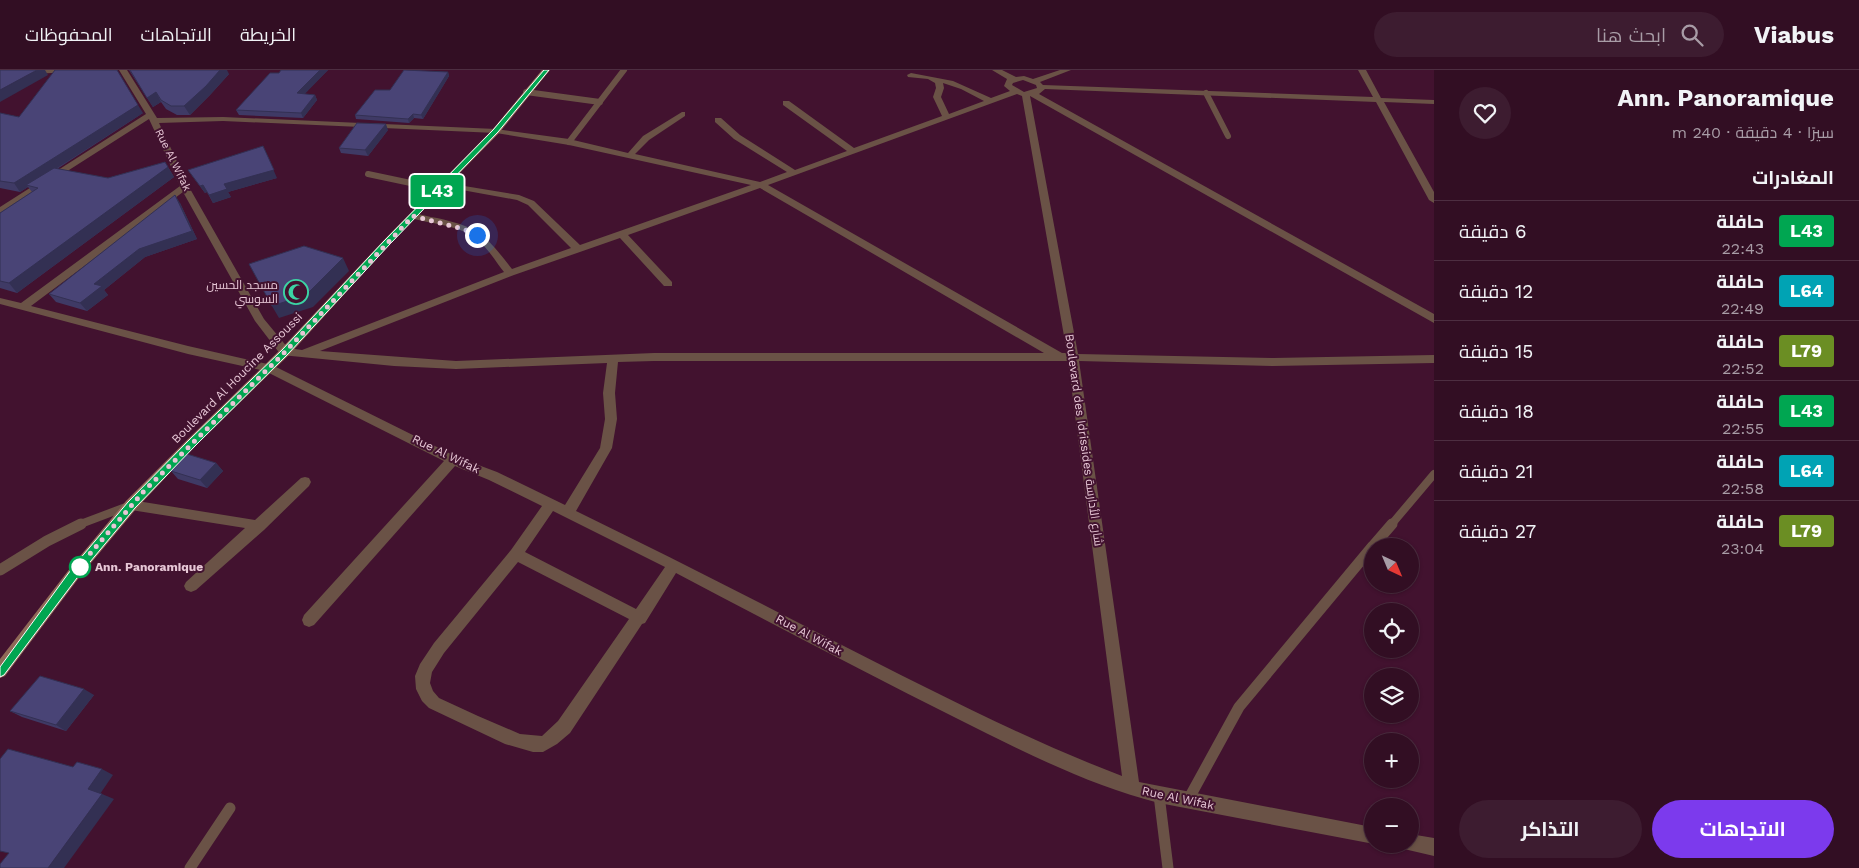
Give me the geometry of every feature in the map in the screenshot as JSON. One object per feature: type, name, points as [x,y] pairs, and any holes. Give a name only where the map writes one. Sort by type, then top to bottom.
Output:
[{"type":"street","points":[[0,73],[4,70]]},
{"type":"street","points":[[0,73],[69,70]]},
{"type":"street","name":"Rue Al Wifak","points":[[123,70],[151,118],[185,187],[260,321],[285,352]]},
{"type":"street","name":"Boulevard Al Houcine Assoussi","points":[[0,671],[76,570],[132,505],[285,352],[441,186],[496,131],[526,92],[546,70]]},
{"type":"street","points":[[996,70],[1012,79],[1023,74],[1031,89],[1434,319]]},
{"type":"street","points":[[301,354],[510,273],[761,185],[946,117],[1031,89],[1066,70]]},
{"type":"street","points":[[1362,70],[1434,200]]},
{"type":"street","points":[[910,75],[948,81],[967,87],[990,102]]},
{"type":"street","name":"Boulevard des Idrissides شارع الأدارسة","points":[[1012,79],[1009,81],[1008,86],[1031,89],[1067,357],[1132,788]]},
{"type":"street","points":[[936,80],[939,82],[940,88],[937,97],[938,104],[946,117]]},
{"type":"street","points":[[1031,89],[1206,93],[1434,102]]},
{"type":"street","points":[[786,103],[853,152]]},
{"type":"street","points":[[630,156],[646,138],[682,114]]},
{"type":"street","points":[[0,211],[151,118],[223,119],[496,131],[569,142],[761,185],[1067,357]]},
{"type":"street","points":[[718,120],[737,137],[794,173]]},
{"type":"street","points":[[441,186],[518,198],[531,203],[578,249]]},
{"type":"street","points":[[22,307],[185,187]]},
{"type":"street","points":[[413,216],[463,229],[477,235],[486,243],[510,273]]},
{"type":"street","points":[[622,234],[668,284]]},
{"type":"street","name":"Rue Al Wifak","points":[[0,301],[170,346],[268,368],[324,394],[453,460],[493,476],[550,506],[674,565],[903,684],[1070,764],[1132,788],[1160,795],[1364,834]]},
{"type":"street","points":[[285,352],[424,364],[503,364],[654,357],[1067,357],[1272,362],[1434,359]]},
{"type":"street","points":[[568,514],[606,448],[611,418],[609,392],[613,359]]},
{"type":"street","points":[[308,620],[453,460]]},
{"type":"street","points":[[191,586],[259,526],[305,482]]},
{"type":"street","points":[[132,505],[172,512],[229,518],[259,526]]},
{"type":"street","points":[[550,506],[516,554],[439,648],[429,663],[424,672],[421,686],[426,697],[434,703],[514,740],[542,744],[550,740],[564,727],[640,618],[674,565]]},
{"type":"street","points":[[516,554],[640,618]]},
{"type":"street","points":[[1419,844],[1434,847]]},
{"type":"lane","points":[[569,142],[624,70]]},
{"type":"lane","points":[[526,92],[600,102]]},
{"type":"lane","points":[[1206,93],[1228,136]]},
{"type":"lane","points":[[368,174],[441,186]]},
{"type":"lane","points":[[1380,538],[1434,474]]},
{"type":"lane","points":[[0,570],[29,551],[69,529],[101,514],[132,505]]},
{"type":"lane","points":[[1188,800],[1239,708],[1364,557]]},
{"type":"lane","points":[[1160,795],[1168,868]]},
{"type":"lane","points":[[190,868],[230,808]]},
{"type":"building","points":[[0,70],[37,70],[0,90]]},
{"type":"building","points":[[55,70],[117,70],[138,105],[14,183],[0,181],[0,113],[19,117]]},
{"type":"building","points":[[130,70],[220,70],[184,106],[171,106],[161,100],[156,92],[147,98]]},
{"type":"building","points":[[281,70],[320,70],[297,93],[315,95],[301,113],[236,110],[270,73],[279,73]]},
{"type":"building","points":[[404,70],[448,72],[421,115],[413,114],[408,119],[355,115],[375,90],[390,90]]},
{"type":"building","points":[[357,123],[386,124],[365,150],[339,148]]},
{"type":"building","points":[[263,146],[274,170],[224,184],[227,189],[209,195],[203,185],[200,186],[188,170]]},
{"type":"building","points":[[165,162],[168,167],[9,283],[0,281],[0,213],[38,188],[26,185],[54,168],[108,178]]},
{"type":"building","points":[[175,195],[192,231],[139,249],[94,284],[102,286],[80,303],[49,294]]},
{"type":"building","name":"مسجد الحسين السوسي","points":[[304,246],[343,258],[306,295],[272,306],[249,264]]},
{"type":"building","points":[[187,454],[216,463],[200,480],[171,471]]},
{"type":"building","points":[[40,676],[84,689],[56,725],[10,711]]},
{"type":"building","points":[[8,749],[73,767],[77,762],[102,769],[88,789],[102,794],[48,868],[0,868],[0,864],[9,853],[0,851],[0,759]]},
{"type":"bus line","name":"L43","points":[[0,671],[76,570],[132,505],[192,442],[285,352],[387,242],[496,131],[526,92],[546,70]]},
{"type":"place","name":"مسجد الحسين السوسي","points":[[296,292]]},
{"type":"place","name":"Ann. Panoramique","points":[[80,567]]},
{"type":"route","points":[[80,567],[76,570],[144,491],[285,352],[413,216],[463,229],[477,235]]}]
